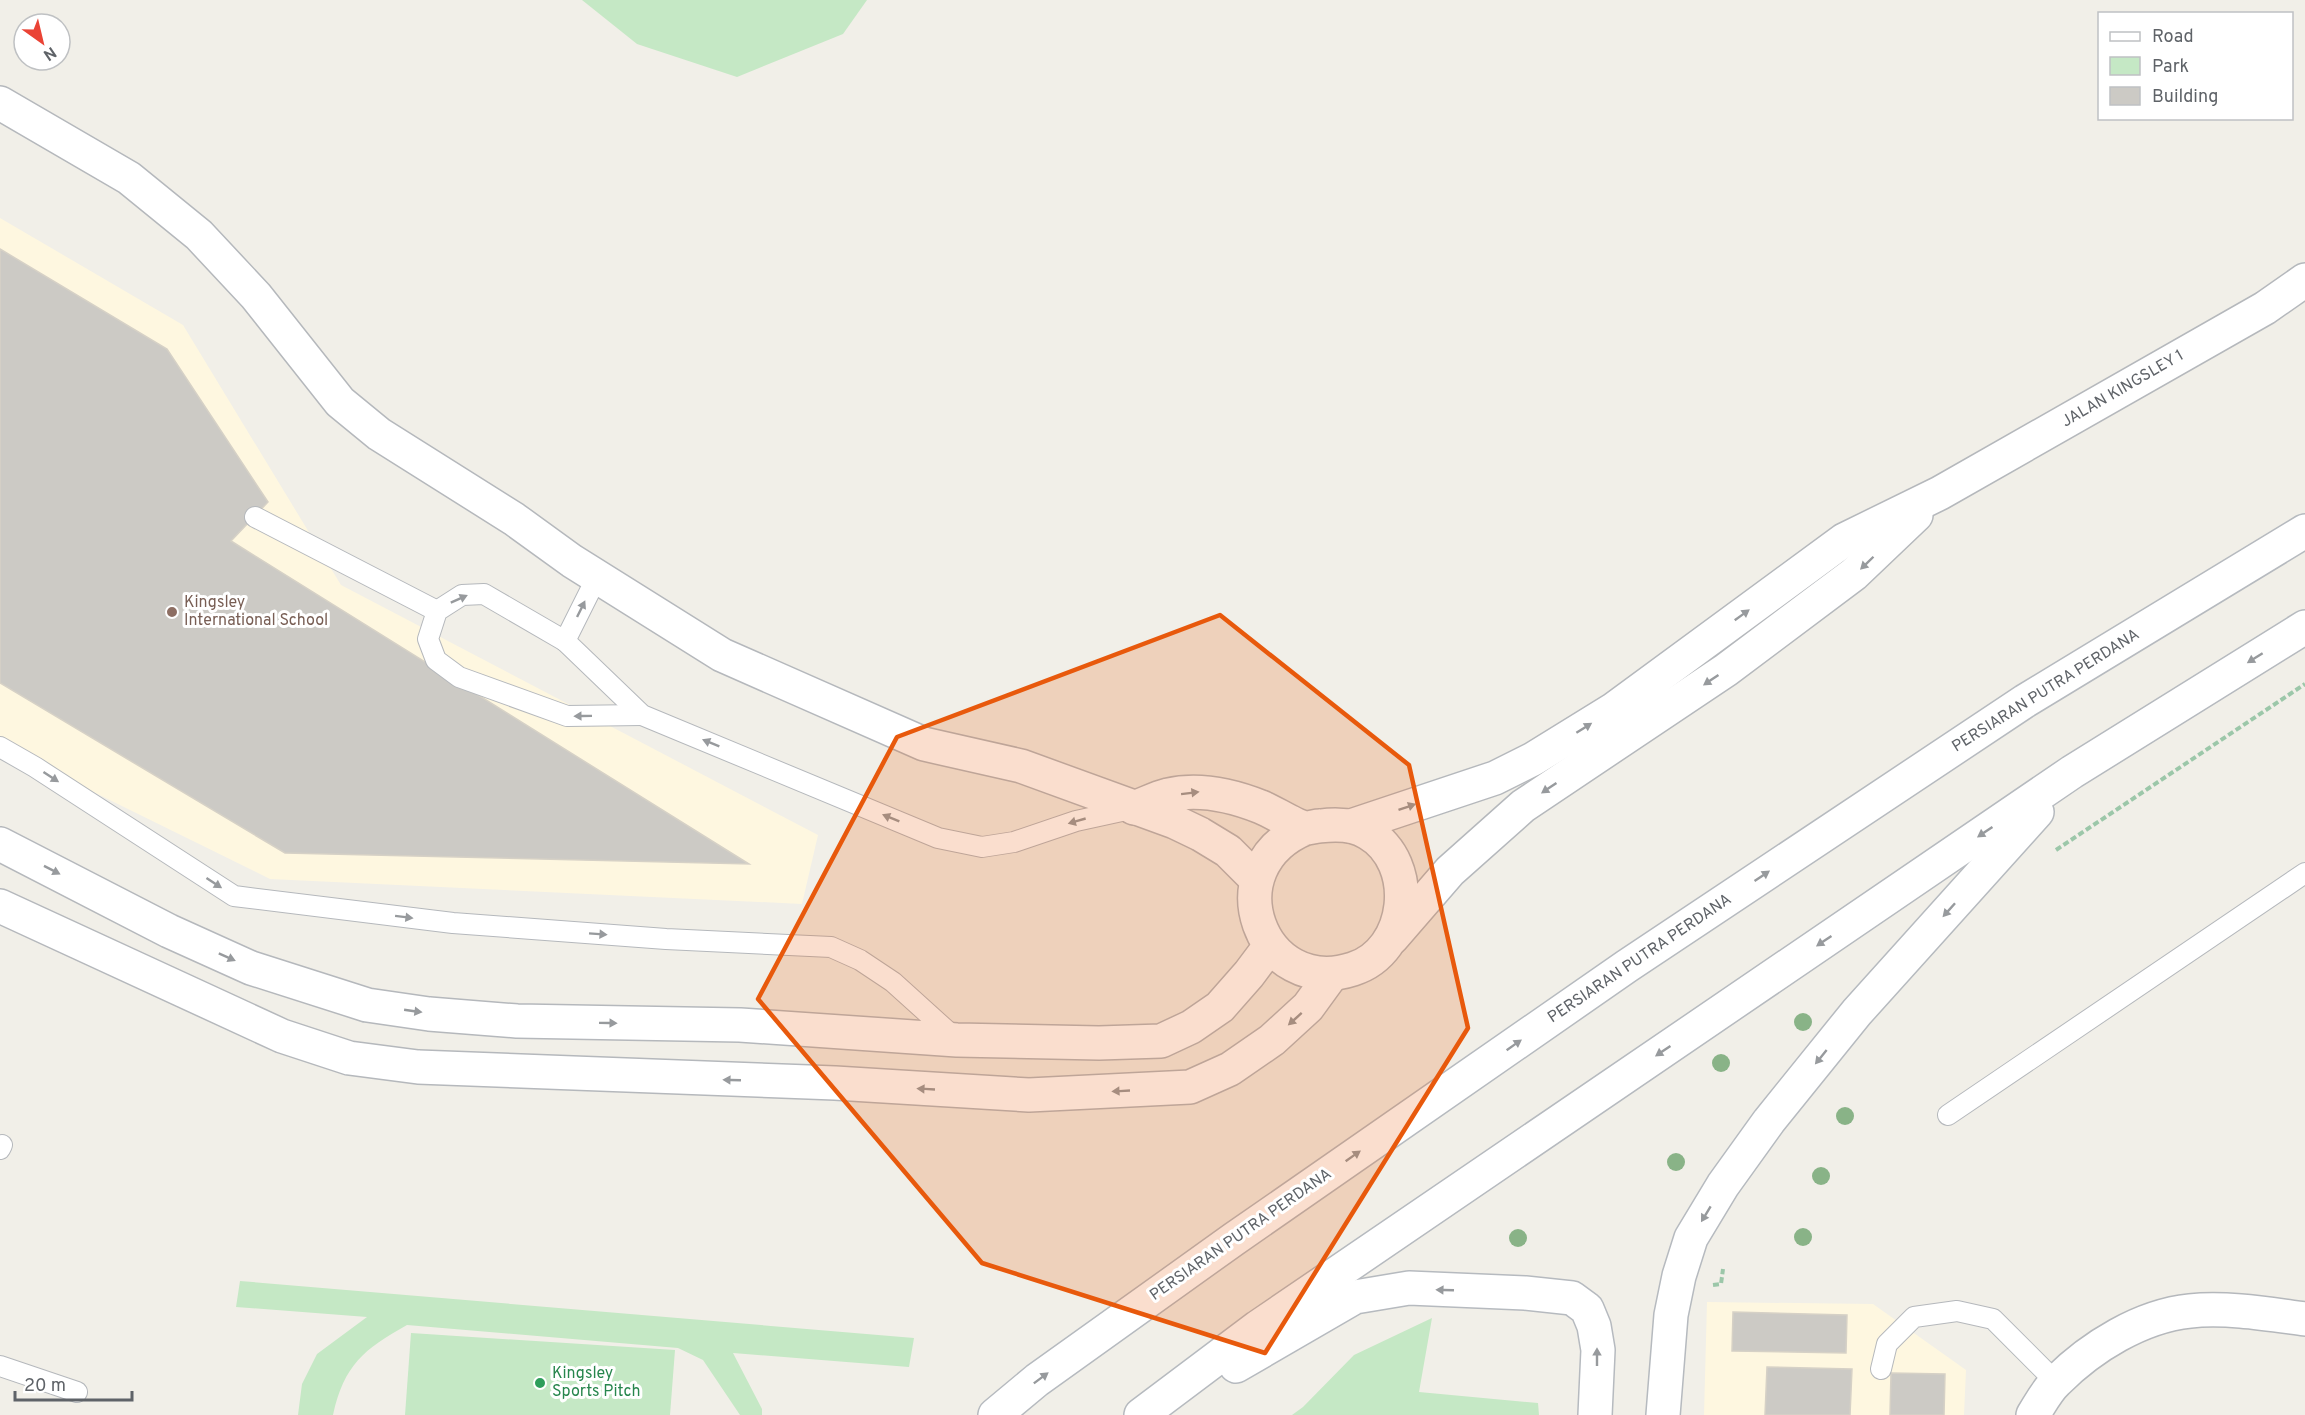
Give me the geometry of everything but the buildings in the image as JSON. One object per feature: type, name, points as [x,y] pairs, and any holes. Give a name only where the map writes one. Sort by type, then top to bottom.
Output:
[{"type":"street","points":[[0,104],[129,178],[199,235],[256,296],[340,402],[379,434],[514,519],[572,561],[598,575],[722,655],[924,744],[1021,766],[1200,834],[1228,851],[1256,879]]},
{"type":"street","name":"JALAN KINGSLEY 1","points":[[1940,494],[2265,308],[2305,280]]},
{"type":"street","points":[[1351,826],[1495,778],[1533,759],[1614,709],[1844,540],[1940,494]]},
{"type":"street","points":[[1392,938],[1402,912],[1401,885],[1395,868],[1380,843],[1369,833],[1351,826],[1320,825],[1306,828],[1288,836],[1263,862],[1256,879],[1254,903],[1259,924],[1270,946],[1287,962],[1308,971],[1332,974],[1355,969],[1376,956],[1392,938],[1450,871],[1523,806],[1726,670],[1854,574],[1940,494]]},
{"type":"street","name":"PERSIARAN PUTRA PERDANA","points":[[995,1415],[1037,1380],[1234,1239],[1627,966],[2025,701],[2305,531]]},
{"type":"street","points":[[1141,1415],[1258,1327],[2072,772],[2305,627]]},
{"type":"street","points":[[1664,1415],[1671,1315],[1676,1288],[1691,1238],[1723,1185],[1769,1121],[1857,1012],[2072,772]]},
{"type":"street","points":[[1134,808],[1167,795],[1202,791],[1260,806],[1306,828]]},
{"type":"street","points":[[4,843],[169,931],[251,968],[367,1005],[429,1014],[518,1021],[740,1025],[957,1040],[1161,1041],[1191,1028],[1221,1006],[1270,946]]},
{"type":"street","points":[[0,906],[282,1036],[349,1058],[418,1068],[835,1083],[1029,1095],[1190,1087],[1230,1069],[1272,1040],[1308,1007],[1332,974]]},
{"type":"street","points":[[1150,1415],[1355,1298],[1409,1288],[1525,1293],[1572,1298],[1587,1309],[1594,1326],[1598,1350],[1595,1415]]},
{"type":"street","points":[[2033,1415],[2056,1382],[2103,1345],[2143,1321],[2190,1311],[2250,1312],[2305,1319]]},
{"type":"lane","points":[[255,517],[437,611]]},
{"type":"lane","points":[[565,641],[598,575]]},
{"type":"lane","points":[[642,715],[567,716],[459,677],[436,660],[428,639],[437,611],[462,595],[484,594],[565,641],[642,715],[938,838],[982,848],[1014,842],[1076,821],[1134,808]]},
{"type":"lane","points":[[0,747],[35,767],[234,896],[453,923],[666,939],[831,947],[860,960],[893,982],[957,1040]]},
{"type":"lane","points":[[1948,1115],[2305,873]]},
{"type":"lane","points":[[1881,1369],[1887,1344],[1914,1317],[1957,1311],[1993,1319],[2056,1382]]},
{"type":"lane","points":[[0,1366],[77,1392]]},
{"type":"path","points":[[2051,853],[2305,684]]},
{"type":"path","points":[[1676,1288],[1720,1284],[1723,1264]]},
{"type":"highlighted area","points":[[1220,615],[1409,765],[1468,1028],[1265,1353],[982,1263],[758,999],[897,737]]},
{"type":"shaded area","name":"Kingsley International School","points":[[0,218],[183,325],[341,585],[818,835],[802,904],[270,879],[0,746]]},
{"type":"shaded area","points":[[1707,1302],[1873,1304],[1966,1370],[1964,1415],[1704,1415]]},
{"type":"green space","points":[[582,0],[867,0],[843,34],[737,77],[637,44]]},
{"type":"green space","points":[[240,1281],[914,1338],[909,1367],[733,1353],[762,1409],[762,1415],[740,1415],[703,1360],[678,1348],[407,1325],[379,1342],[358,1360],[343,1383],[333,1415],[298,1415],[302,1384],[317,1354],[367,1317],[236,1307]]},
{"type":"green space","points":[[1432,1318],[1419,1392],[1538,1403],[1539,1415],[1292,1415],[1303,1407],[1354,1355]]},
{"type":"green space","name":"Kingsley Sports Pitch","points":[[411,1333],[675,1350],[670,1415],[405,1415]]},
{"type":"place","name":"Kingsley International School","points":[[172,612]]},
{"type":"place","name":"Kingsley Sports Pitch","points":[[540,1383]]}]
